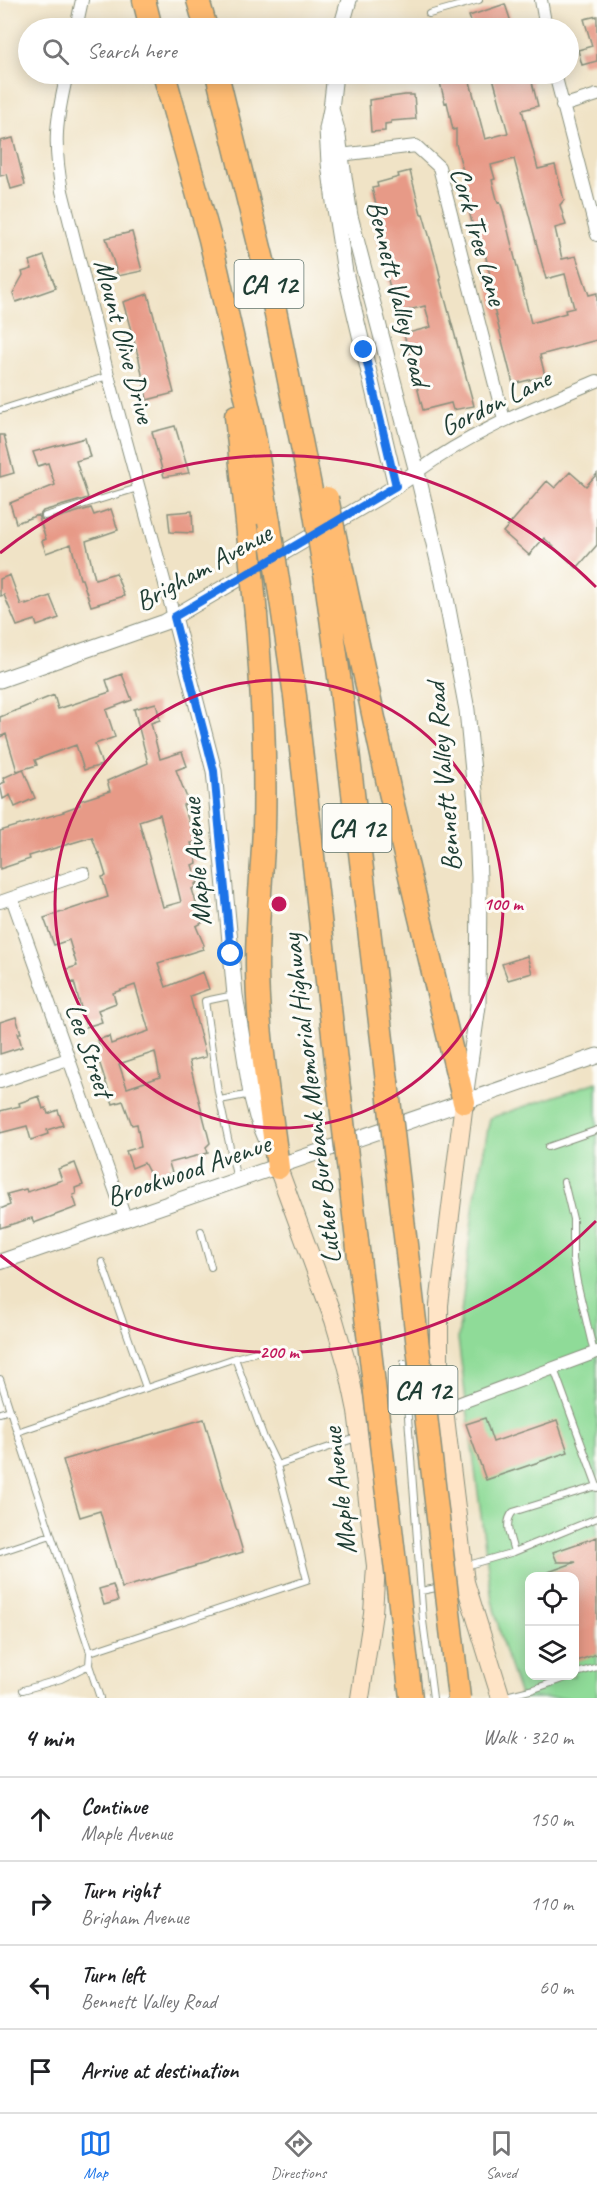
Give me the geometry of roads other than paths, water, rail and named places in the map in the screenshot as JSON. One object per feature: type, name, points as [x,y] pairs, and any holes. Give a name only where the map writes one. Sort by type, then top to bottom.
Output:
[{"type":"highway","points":[[144,0],[149,18]]},
{"type":"highway","points":[[198,0],[203,18]]},
{"type":"highway","name":"Luther Burbank Memorial Highway","points":[[166,84],[215,262],[252,423],[281,600],[298,726],[411,1698]]},
{"type":"highway","name":"CA 12","points":[[220,84],[260,242],[319,492],[333,569],[340,681],[459,1698]]},
{"type":"highway","points":[[172,106],[198,243],[236,419],[248,533],[262,696],[264,771],[257,966],[261,1047],[273,1118],[278,1168]]},
{"type":"highway","points":[[333,569],[389,788],[464,1102]]},
{"type":"main road","name":"Bennett Valley Road","points":[[464,1102],[438,1326],[439,1368],[464,1574],[501,1698]]},
{"type":"main road","name":"Maple Avenue","points":[[278,1168],[342,1344],[355,1402],[376,1566],[373,1613],[360,1698]]},
{"type":"street","points":[[78,18],[82,0]]},
{"type":"street","points":[[344,18],[349,0]]},
{"type":"street","points":[[542,0],[545,18]]},
{"type":"street","name":"Mount Olive Drive","points":[[64,84],[57,118],[56,161],[62,191],[108,375],[174,617]]},
{"type":"street","name":"Bennett Valley Road","points":[[334,84],[327,145],[341,248],[396,486]]},
{"type":"street","points":[[557,84],[597,235]]},
{"type":"street","points":[[562,106],[597,95]]},
{"type":"street","name":"Bennett Valley Road","points":[[331,109],[350,216],[417,472],[459,663],[475,783],[479,878],[478,1005],[464,1102]]},
{"type":"street","name":"Cork Tree Lane","points":[[340,155],[416,146],[439,167],[504,420]]},
{"type":"street","name":"Gordon Lane","points":[[417,472],[439,455],[504,420],[597,381]]},
{"type":"street","name":"Brigham Avenue","points":[[0,680],[155,626],[174,617],[417,472]]},
{"type":"street","name":"Maple Avenue","points":[[174,617],[214,771],[235,995],[251,1094],[256,1117],[278,1168]]},
{"type":"street","points":[[6,900],[84,873]]},
{"type":"street","name":"Lee Street","points":[[6,900],[68,1059],[124,1218]]},
{"type":"street","name":"Brookwood Avenue","points":[[0,1262],[124,1218],[278,1168],[597,1056]]},
{"type":"street","points":[[0,1082],[68,1059]]},
{"type":"street","points":[[444,1409],[596,1353]]},
{"type":"lane","points":[[429,14],[478,0]]},
{"type":"lane","points":[[0,410],[108,375]]},
{"type":"lane","points":[[45,516],[139,488]]},
{"type":"lane","points":[[235,995],[205,1001],[220,1100],[237,1180]]},
{"type":"lane","points":[[220,1100],[251,1094]]},
{"type":"lane","points":[[548,1147],[597,1130]]},
{"type":"lane","points":[[564,1182],[573,1219],[573,1259],[577,1282],[596,1353]]},
{"type":"lane","points":[[201,1231],[212,1267]]},
{"type":"lane","points":[[102,1262],[146,1388]]},
{"type":"lane","points":[[17,1432],[256,1352]]},
{"type":"lane","points":[[90,1652],[307,1581],[277,1465],[264,1438],[235,1358]]},
{"type":"lane","points":[[404,1363],[421,1591],[433,1698]]},
{"type":"lane","points":[[514,1552],[507,1527],[510,1515],[597,1487],[554,1369]]},
{"type":"lane","points":[[0,1379],[90,1652],[89,1665],[100,1698]]},
{"type":"lane","points":[[0,1413],[10,1410]]},
{"type":"lane","points":[[277,1465],[360,1437]]},
{"type":"lane","points":[[421,1591],[597,1518]]},
{"type":"lane","points":[[0,1552],[51,1535]]},
{"type":"lane","points":[[23,1690],[61,1679],[89,1665]]},
{"type":"lane","points":[[579,1673],[597,1667]]},
{"type":"lane","points":[[501,1698],[559,1680]]}]
